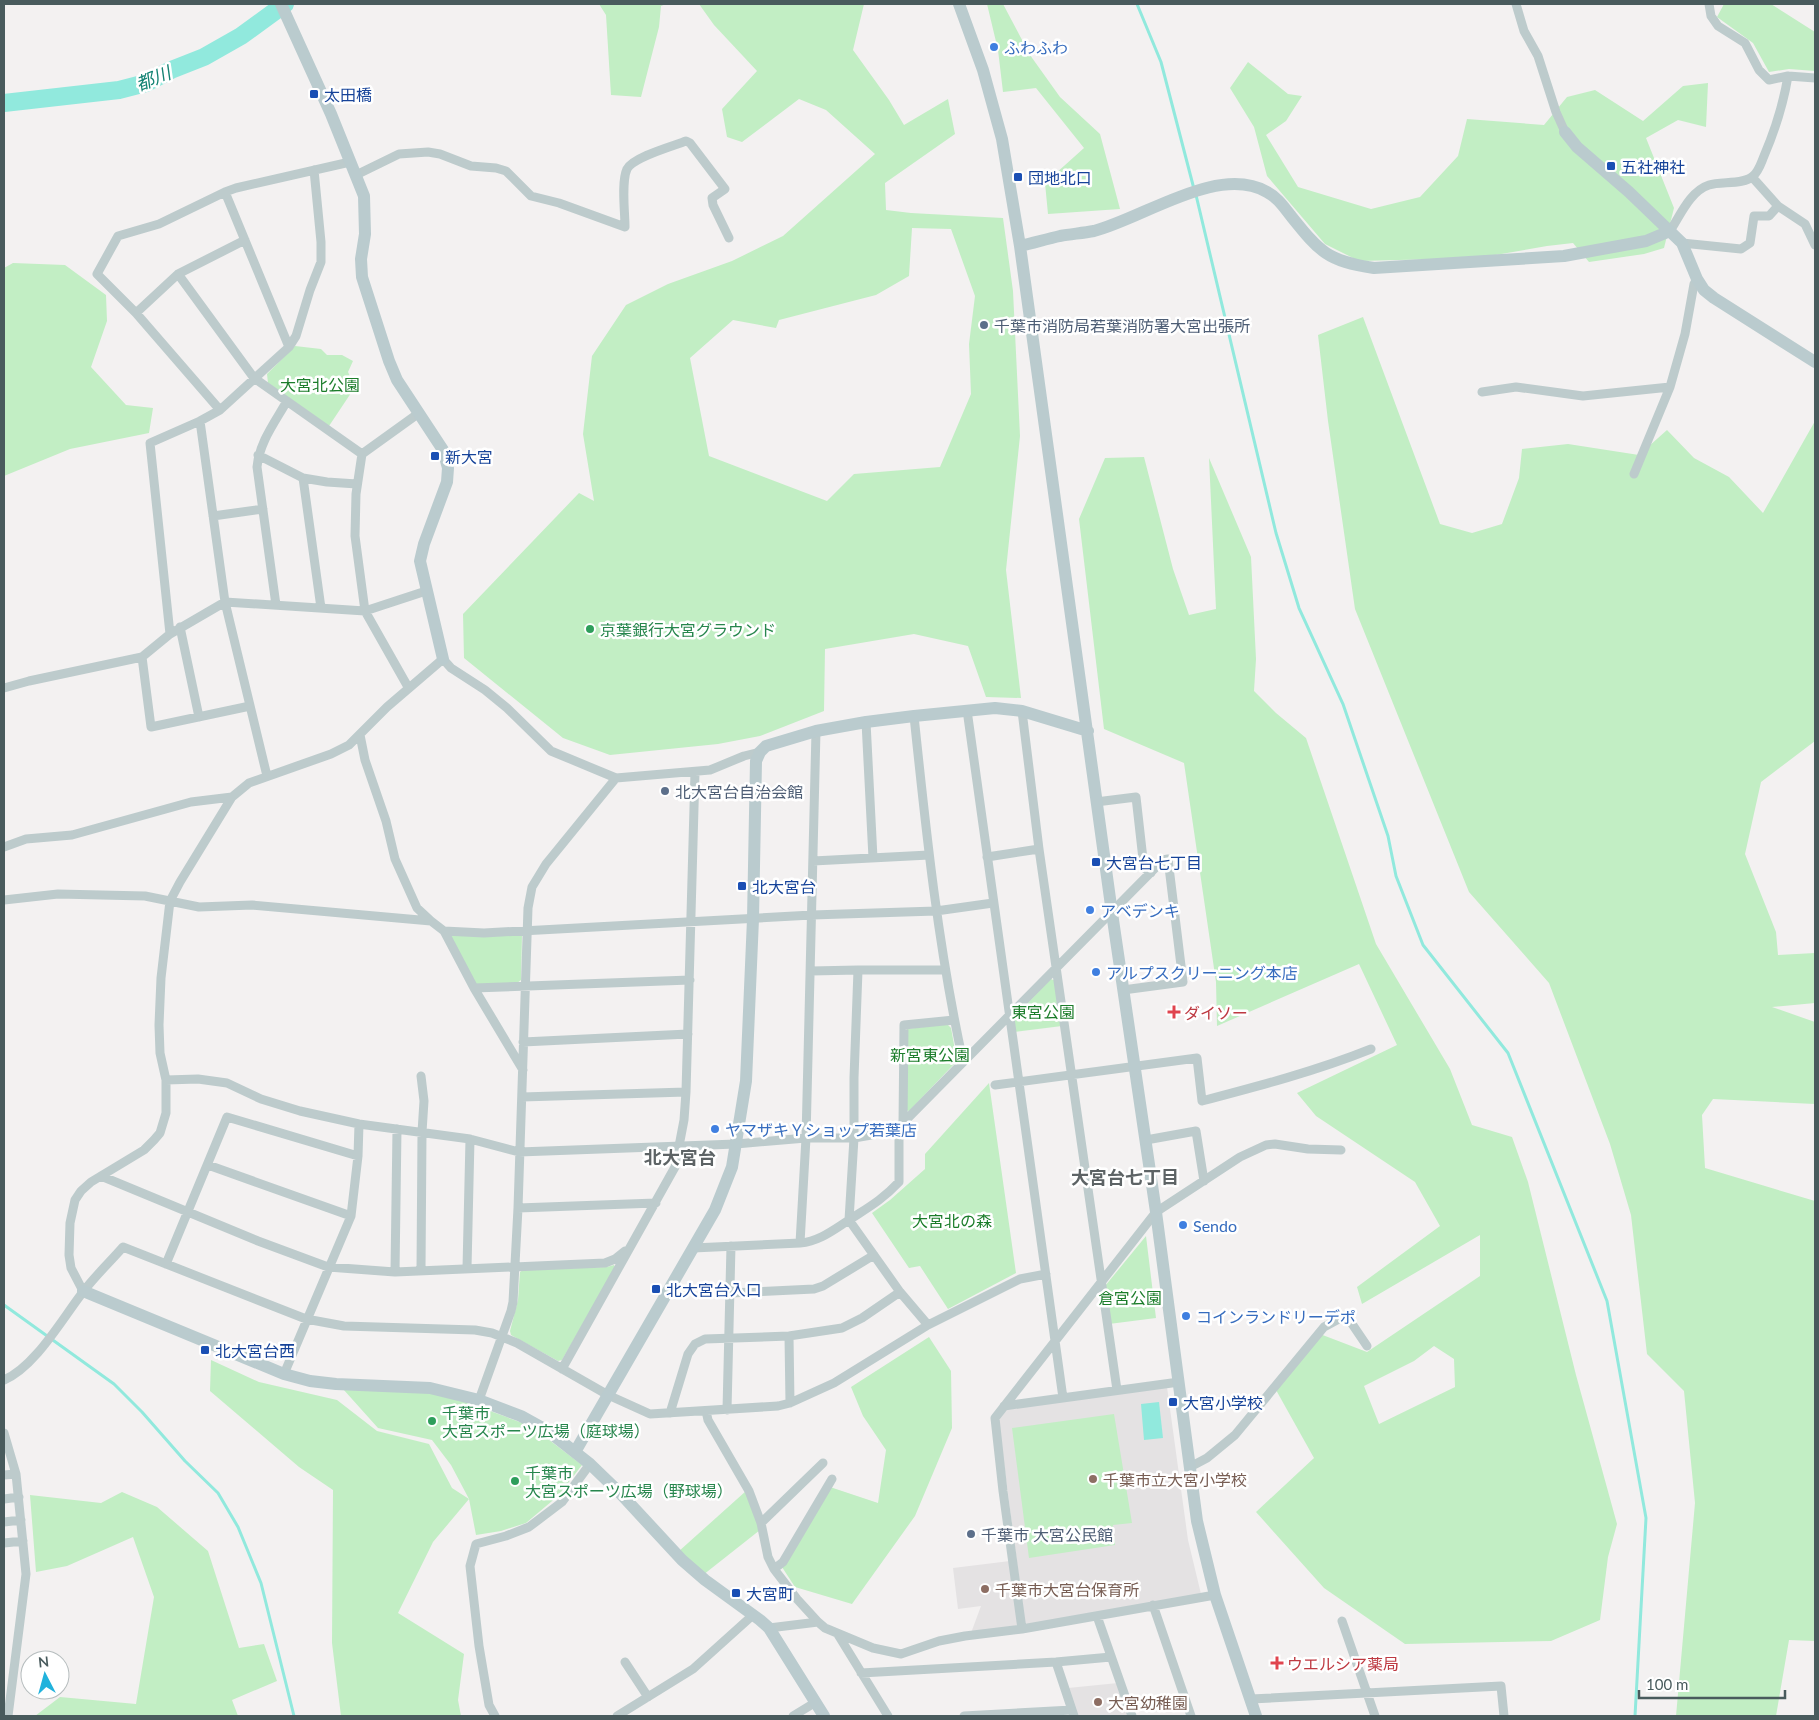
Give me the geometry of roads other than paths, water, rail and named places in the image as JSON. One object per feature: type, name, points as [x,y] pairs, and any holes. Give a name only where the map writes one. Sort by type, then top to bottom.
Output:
[{"type":"street","points":[[281,4],[364,196],[365,234],[362,259],[365,288],[392,368],[397,380],[442,450],[448,468],[447,482],[424,544],[420,561],[443,659],[451,668],[500,702],[550,751],[616,778],[710,770],[744,756],[760,752]]},
{"type":"street","points":[[959,4],[983,70],[1002,139],[1020,246],[1088,732],[1096,802],[1156,1212],[1197,1521],[1215,1595],[1256,1716]]},
{"type":"street","points":[[1516,4],[1524,32],[1538,56],[1556,112],[1565,132],[1577,147],[1629,192],[1682,243],[1704,290],[1815,362]]},
{"type":"street","points":[[1709,4],[1711,16],[1718,26],[1745,43],[1760,70],[1769,80],[1788,76],[1815,78]]},
{"type":"street","points":[[1020,246],[1095,231],[1212,186],[1237,184],[1252,186],[1279,200],[1318,248],[1332,258],[1374,268],[1564,256],[1646,241],[1670,231],[1685,208],[1699,191],[1707,185],[1745,181],[1752,178],[1759,169],[1777,126],[1788,76]]},
{"type":"street","points":[[356,175],[399,154],[428,152],[440,154],[471,166],[496,168],[506,171],[531,196],[559,203],[625,227],[624,178],[627,168],[632,163],[686,141],[690,143],[725,190],[712,198],[713,205],[729,238]]},
{"type":"street","points":[[220,410],[136,313],[97,274],[118,236],[159,224],[225,192],[350,162]]},
{"type":"street","points":[[170,634],[150,444],[220,410],[289,347],[296,336],[321,262],[321,242],[314,170]]},
{"type":"street","points":[[1752,178],[1778,206],[1805,224],[1815,245]]},
{"type":"street","points":[[225,192],[289,347]]},
{"type":"street","points":[[1682,243],[1741,248],[1750,243],[1754,216],[1769,216],[1778,206]]},
{"type":"street","points":[[136,313],[178,274],[245,240]]},
{"type":"street","points":[[178,274],[254,378],[362,454]]},
{"type":"street","points":[[1634,474],[1670,387],[1686,334],[1694,284],[1697,278]]},
{"type":"street","points":[[1482,392],[1516,387],[1583,396],[1670,387]]},
{"type":"street","points":[[276,605],[257,467],[261,447],[287,401]]},
{"type":"street","points":[[408,687],[365,611],[355,536],[357,484],[362,454],[419,412]]},
{"type":"street","points":[[200,421],[224,602],[267,776]]},
{"type":"street","points":[[258,455],[303,478],[357,484]]},
{"type":"street","points":[[303,478],[321,608]]},
{"type":"street","points":[[213,516],[263,508]]},
{"type":"street","points":[[4,688],[142,657],[180,627],[224,602],[365,611],[426,591]]},
{"type":"street","points":[[180,627],[199,717]]},
{"type":"street","points":[[142,657],[150,727],[250,706]]},
{"type":"street","points":[[443,659],[408,687],[350,745],[331,754],[249,783],[232,797],[170,901],[161,978],[160,1053],[166,1080],[166,1113],[160,1133],[144,1150],[91,1182],[78,1195],[75,1200],[70,1223],[68,1255],[70,1268],[83,1292],[284,1374],[310,1381],[336,1384],[430,1388],[479,1400],[521,1416],[548,1431],[590,1464],[620,1492],[682,1560],[768,1628],[824,1716]]},
{"type":"street","points":[[575,1452],[715,1210],[732,1167],[746,1081],[753,919],[756,762],[760,752],[766,746],[816,731],[866,722],[995,708],[1022,711],[1088,732]]},
{"type":"street","points":[[967,710],[1063,1398]]},
{"type":"street","points":[[1022,711],[1039,848],[1117,1390]]},
{"type":"street","points":[[914,716],[936,911],[945,970],[963,1061]]},
{"type":"street","points":[[866,722],[872,858]]},
{"type":"street","points":[[800,1243],[806,1138],[816,731]]},
{"type":"street","points":[[360,735],[365,760],[386,821],[396,859],[417,908],[431,922],[444,931],[474,988],[523,1070]]},
{"type":"street","points":[[562,1369],[656,1203],[675,1167],[680,1146],[686,1092],[695,772]]},
{"type":"street","points":[[479,1400],[513,1302],[528,908],[532,887],[546,864],[616,778]]},
{"type":"street","points":[[1096,802],[1136,796],[1144,868],[1151,873]]},
{"type":"street","points":[[4,847],[26,839],[72,835],[191,802],[232,797]]},
{"type":"street","points":[[987,857],[1039,848]]},
{"type":"street","points":[[814,860],[929,855]]},
{"type":"street","points":[[166,1080],[198,1079],[227,1083],[262,1099],[300,1111],[359,1124],[470,1139],[519,1152],[736,1144],[806,1138],[870,1136],[901,1125],[1163,860],[1168,859],[1183,982],[1123,990]]},
{"type":"street","points":[[4,900],[58,894],[145,896],[199,907],[252,905],[431,922]]},
{"type":"street","points":[[444,931],[484,933],[528,932],[812,915],[936,911],[993,903]]},
{"type":"street","points":[[811,970],[945,970]]},
{"type":"street","points":[[858,970],[854,1138],[849,1220],[900,1292],[928,1325]]},
{"type":"street","points":[[474,988],[690,980]]},
{"type":"street","points":[[693,1248],[813,1242],[884,1198],[899,1182],[904,1025],[954,1020]]},
{"type":"street","points":[[524,1042],[688,1034]]},
{"type":"street","points":[[995,1086],[1197,1058],[1202,1101],[1339,1061],[1371,1049]]},
{"type":"street","points":[[421,1076],[424,1101],[421,1270]]},
{"type":"street","points":[[522,1097],[686,1092]]},
{"type":"street","points":[[166,1264],[227,1117],[358,1156]]},
{"type":"street","points":[[284,1374],[351,1216],[358,1156],[359,1124]]},
{"type":"street","points":[[395,1272],[397,1129]]},
{"type":"street","points":[[1146,1140],[1196,1130],[1204,1181]]},
{"type":"street","points":[[467,1268],[470,1139]]},
{"type":"street","points":[[1022,1629],[1002,1491],[995,1418],[1156,1212],[1240,1157],[1266,1145],[1275,1144],[1308,1149],[1341,1150]]},
{"type":"street","points":[[208,1165],[351,1216]]},
{"type":"street","points":[[101,1176],[258,1241],[328,1267],[395,1272],[605,1263],[615,1259],[629,1248]]},
{"type":"street","points":[[518,1208],[656,1203]]},
{"type":"street","points":[[727,1410],[731,1246]]},
{"type":"street","points":[[4,1380],[16,1374],[47,1341],[83,1292],[123,1247],[306,1319],[344,1326],[475,1330],[502,1336],[608,1395],[650,1414],[778,1406],[790,1403],[834,1383],[928,1325],[1020,1279],[1046,1274]]},
{"type":"street","points":[[730,1293],[814,1289],[823,1286],[874,1255]]},
{"type":"street","points":[[670,1413],[688,1354],[695,1344],[705,1339],[789,1336],[842,1328],[862,1318],[900,1292]]},
{"type":"street","points":[[1190,1467],[1207,1458],[1235,1435],[1324,1327],[1346,1314],[1367,1346]]},
{"type":"street","points":[[789,1336],[790,1403]]},
{"type":"street","points":[[1004,1406],[1178,1382]]},
{"type":"street","points":[[706,1411],[708,1420],[749,1491],[761,1523],[768,1557],[774,1569],[797,1600],[825,1628],[873,1648],[901,1654],[940,1641],[965,1636],[1022,1629],[1215,1595]]},
{"type":"street","points":[[4,1435],[7,1451],[16,1474],[26,1574],[8,1716]]},
{"type":"street","points":[[761,1523],[822,1463]]},
{"type":"street","points":[[495,1716],[489,1705],[479,1646],[470,1566],[476,1544],[506,1536],[528,1527],[562,1502],[590,1464]]},
{"type":"street","points":[[4,1475],[16,1474]]},
{"type":"street","points":[[774,1569],[783,1562],[832,1479]]},
{"type":"street","points":[[4,1499],[19,1497]]},
{"type":"street","points":[[4,1522],[21,1520]]},
{"type":"street","points":[[4,1543],[23,1541]]},
{"type":"street","points":[[1153,1605],[1191,1716]]},
{"type":"street","points":[[617,1716],[693,1669],[752,1614]]},
{"type":"street","points":[[1097,1616],[1132,1716]]},
{"type":"street","points":[[1342,1621],[1375,1716]]},
{"type":"street","points":[[768,1628],[818,1622]]},
{"type":"street","points":[[837,1633],[888,1716]]},
{"type":"street","points":[[861,1673],[1111,1657]]},
{"type":"street","points":[[625,1662],[648,1697]]},
{"type":"street","points":[[964,1716],[1073,1713],[1056,1662]]},
{"type":"street","points":[[1251,1699],[1501,1686],[1504,1716]]},
{"type":"street","points":[[793,1716],[816,1702]]},
{"type":"water","points":[[1159,1402],[1163,1438],[1144,1440],[1141,1404]]},
{"type":"waterway","name":"都川","points":[[4,103],[119,90],[146,83],[171,70],[204,57],[241,36],[285,4]]},
{"type":"waterway","points":[[1137,4],[1161,62],[1194,189]]},
{"type":"waterway","points":[[1196,195],[1276,533],[1299,608],[1343,704],[1388,836],[1396,876],[1423,945],[1508,1053],[1607,1301],[1646,1518],[1635,1716]]},
{"type":"waterway","points":[[4,1305],[114,1384],[142,1412],[185,1461],[218,1493],[238,1527],[261,1583],[294,1716]]},
{"type":"place","name":"ふわふわ","points":[[994,47]]},
{"type":"place","name":"太田橋","points":[[314,94]]},
{"type":"place","name":"五社神社","points":[[1611,166]]},
{"type":"place","name":"団地北口","points":[[1018,177]]},
{"type":"place","name":"千葉市消防局若葉消防署大宮出張所","points":[[984,325]]},
{"type":"place","name":"新大宮","points":[[435,456]]},
{"type":"place","name":"京葉銀行大宮グラウンド","points":[[590,629]]},
{"type":"place","name":"北大宮台自治会館","points":[[665,791]]},
{"type":"place","name":"大宮台七丁目","points":[[1096,862]]},
{"type":"place","name":"北大宮台","points":[[742,886]]},
{"type":"place","name":"アベデンキ","points":[[1090,910]]},
{"type":"place","name":"アルプスクリーニング本店","points":[[1096,972]]},
{"type":"place","name":"ダイソー","points":[[1174,1012]]},
{"type":"place","name":"ヤマザキＹショップ若葉店","points":[[715,1129]]},
{"type":"place","name":"Sendo","points":[[1183,1225]]},
{"type":"place","name":"北大宮台入口","points":[[656,1289]]},
{"type":"place","name":"コインランドリーデポ","points":[[1186,1316]]},
{"type":"place","name":"北大宮台西","points":[[205,1350]]},
{"type":"place","name":"大宮小学校","points":[[1173,1402]]},
{"type":"place","name":"千葉市 大宮スポーツ広場（庭球場）","points":[[432,1421]]},
{"type":"place","name":"千葉市立大宮小学校","points":[[1093,1479]]},
{"type":"place","name":"千葉市 大宮スポーツ広場（野球場）","points":[[515,1481]]},
{"type":"place","name":"千葉市 大宮公民館","points":[[971,1534]]},
{"type":"place","name":"千葉市大宮台保育所","points":[[985,1589]]},
{"type":"place","name":"大宮町","points":[[736,1593]]},
{"type":"place","name":"ウエルシア薬局","points":[[1277,1663]]},
{"type":"place","name":"大宮幼稚園","points":[[1098,1702]]},
{"type":"district","name":"北大宮台","points":[[680,1157]]},
{"type":"district","name":"大宮台七丁目","points":[[1125,1177]]},
{"type":"park label","name":"大宮北公園","points":[[320,384]]},
{"type":"park label","name":"東宮公園","points":[[1043,1011]]},
{"type":"park label","name":"新宮東公園","points":[[930,1054]]},
{"type":"park label","name":"大宮北の森","points":[[952,1220]]},
{"type":"park label","name":"倉宮公園","points":[[1130,1297]]}]
